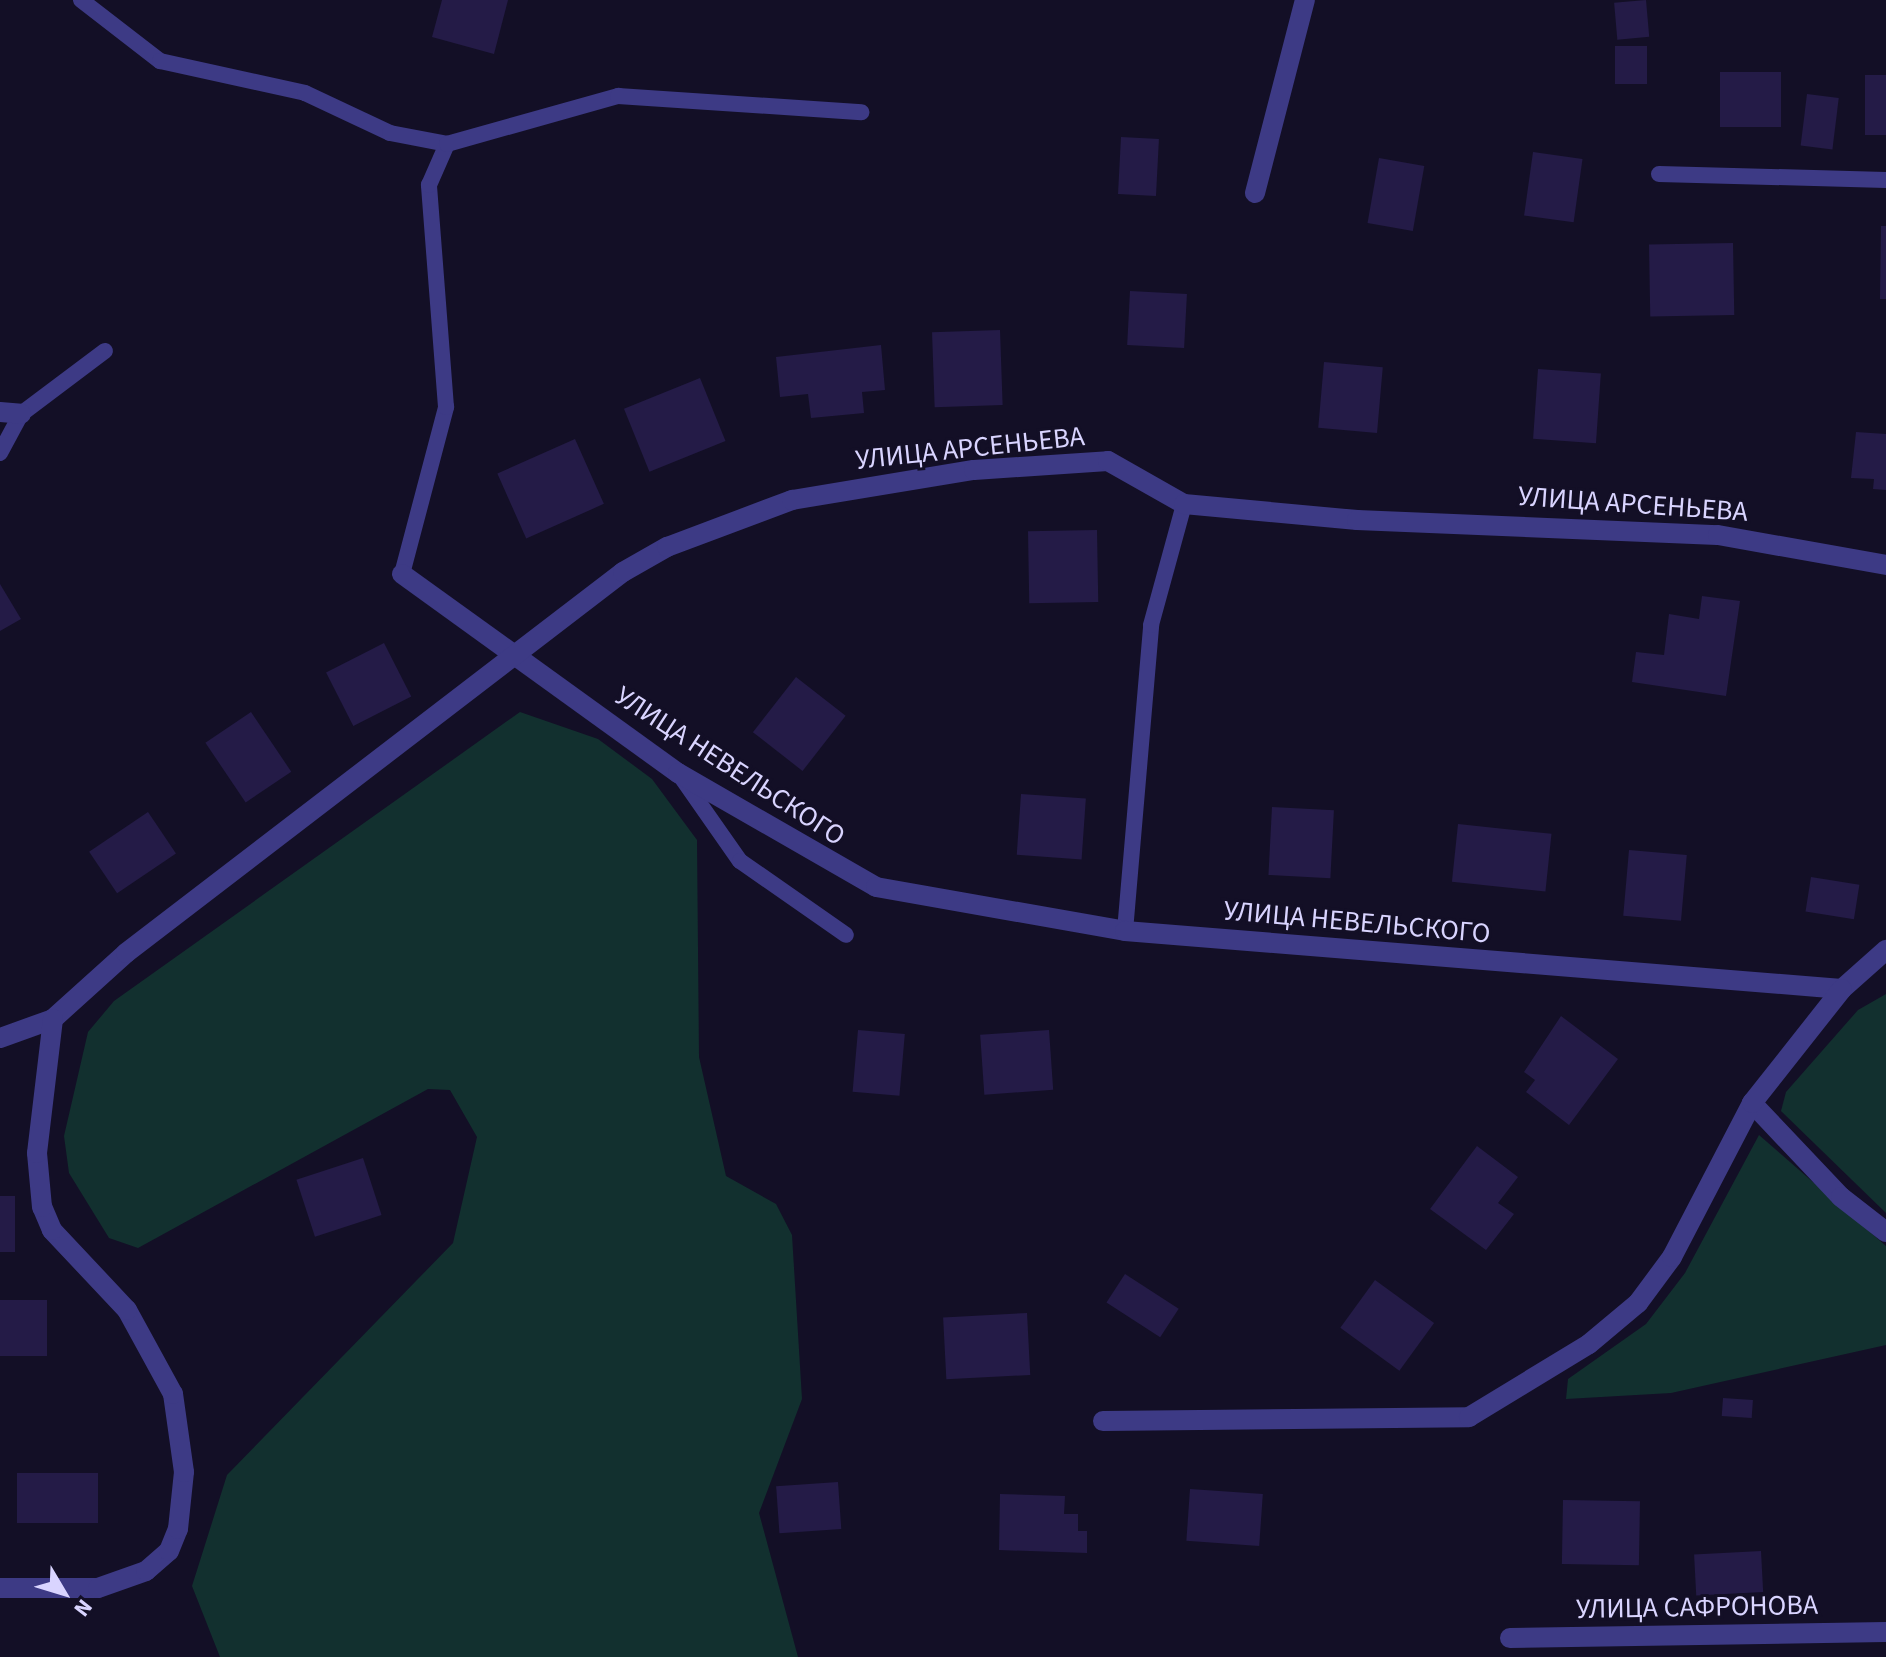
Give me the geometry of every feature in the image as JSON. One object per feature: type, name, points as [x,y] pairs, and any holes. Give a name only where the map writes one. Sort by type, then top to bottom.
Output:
[{"type":"street","points":[[1255,193],[1305,0]]},
{"type":"street","name":"УЛИЦА АРСЕНЬЕВА","points":[[513,655],[667,547],[792,500],[974,470],[1108,461],[1184,504],[1357,520],[1718,535],[1886,565]]},
{"type":"street","points":[[0,1038],[53,1019],[126,953],[513,655],[402,574]]},
{"type":"street","name":"УЛИЦА НЕВЕЛЬСКОГО","points":[[513,655],[678,773],[876,887],[1125,931],[1842,989]]},
{"type":"street","points":[[1103,1421],[1469,1417],[1589,1344],[1638,1303],[1672,1257],[1752,1103],[1842,989],[1884,945]]},
{"type":"street","points":[[0,1588],[98,1588],[146,1571],[174,1540],[184,1472],[173,1394],[127,1310],[52,1230],[42,1207],[37,1153],[53,1019]]},
{"type":"street","points":[[1752,1103],[1841,1197],[1886,1232]]},
{"type":"street","name":"УЛИЦА САФРОНОВА","points":[[1510,1638],[1886,1632]]},
{"type":"lane","points":[[81,0],[160,61],[305,93],[390,133],[447,144],[618,96],[861,112]]},
{"type":"lane","points":[[402,574],[446,407],[429,185],[447,144]]},
{"type":"lane","points":[[1659,174],[1886,180]]},
{"type":"lane","points":[[0,453],[10,413],[105,351]]},
{"type":"lane","points":[[1125,931],[1151,625],[1184,504]]},
{"type":"lane","points":[[678,773],[740,861],[846,935]]},
{"type":"green space","points":[[520,712],[598,739],[652,779],[697,840],[699,1057],[726,1176],[776,1204],[792,1235],[802,1399],[759,1513],[798,1657],[220,1657],[192,1586],[227,1475],[453,1243],[477,1137],[450,1090],[428,1089],[138,1248],[109,1238],[69,1173],[64,1136],[88,1032],[114,1001]]},
{"type":"green space","points":[[1886,994],[1886,1213],[1781,1111],[1786,1092],[1858,1010]]},
{"type":"green space","points":[[1759,1135],[1886,1246],[1886,1345],[1671,1393],[1566,1399],[1568,1379],[1646,1324],[1685,1273]]},
{"type":"building","points":[[442,0],[508,0],[494,54],[432,37]]},
{"type":"building","points":[[1646,0],[1649,37],[1617,40],[1614,3]]},
{"type":"building","points":[[1615,46],[1647,46],[1647,84],[1615,84]]},
{"type":"building","points":[[1720,72],[1781,72],[1781,127],[1720,127]]},
{"type":"building","points":[[1865,75],[1886,75],[1886,135],[1865,135]]},
{"type":"building","points":[[1807,94],[1839,98],[1832,150],[1801,146]]},
{"type":"building","points":[[1121,137],[1159,139],[1156,196],[1118,194]]},
{"type":"building","points":[[1533,152],[1583,159],[1574,222],[1524,215]]},
{"type":"building","points":[[1379,158],[1424,166],[1413,231],[1368,223]]},
{"type":"building","points":[[1881,226],[1886,226],[1886,299],[1880,299]]},
{"type":"building","points":[[1733,243],[1734,315],[1650,316],[1649,244]]},
{"type":"building","points":[[1130,291],[1187,294],[1184,348],[1127,345]]},
{"type":"building","points":[[1000,330],[1003,405],[935,407],[932,332]]},
{"type":"building","points":[[881,345],[885,390],[862,392],[864,413],[811,418],[808,394],[780,397],[776,357]]},
{"type":"building","points":[[1324,362],[1383,367],[1377,433],[1318,428]]},
{"type":"building","points":[[1538,369],[1601,373],[1596,443],[1533,439]]},
{"type":"building","points":[[700,378],[725,441],[649,472],[624,409]]},
{"type":"building","points":[[1856,432],[1886,434],[1886,490],[1873,489],[1874,479],[1851,478]]},
{"type":"building","points":[[575,439],[604,504],[526,538],[497,474]]},
{"type":"building","points":[[1097,530],[1098,602],[1029,603],[1028,531]]},
{"type":"building","points":[[0,584],[21,619],[0,631]]},
{"type":"building","points":[[1702,596],[1740,601],[1726,696],[1632,682],[1636,652],[1664,655],[1669,614],[1699,619]]},
{"type":"building","points":[[384,643],[411,696],[353,726],[326,673]]},
{"type":"building","points":[[796,677],[846,716],[803,771],[753,732]]},
{"type":"building","points":[[251,712],[291,772],[246,802],[205,743]]},
{"type":"building","points":[[1021,794],[1086,799],[1082,859],[1017,855]]},
{"type":"building","points":[[1272,807],[1334,810],[1330,878],[1268,875]]},
{"type":"building","points":[[148,812],[176,853],[117,893],[89,852]]},
{"type":"building","points":[[1458,824],[1551,834],[1545,892],[1452,882]]},
{"type":"building","points":[[1629,850],[1687,855],[1681,921],[1623,916]]},
{"type":"building","points":[[1811,877],[1859,885],[1854,919],[1806,912]]},
{"type":"building","points":[[1561,1016],[1618,1059],[1569,1125],[1526,1092],[1535,1080],[1524,1072]]},
{"type":"building","points":[[858,1030],[905,1034],[899,1096],[853,1092]]},
{"type":"building","points":[[1049,1030],[1053,1090],[984,1095],[980,1035]]},
{"type":"building","points":[[1477,1146],[1518,1177],[1498,1203],[1514,1214],[1486,1250],[1430,1209]]},
{"type":"building","points":[[363,1158],[382,1215],[315,1237],[296,1180]]},
{"type":"building","points":[[0,1196],[15,1196],[15,1252],[0,1252]]},
{"type":"building","points":[[1125,1274],[1179,1309],[1160,1337],[1106,1303]]},
{"type":"building","points":[[1375,1280],[1434,1323],[1399,1371],[1340,1328]]},
{"type":"building","points":[[0,1300],[47,1300],[47,1356],[0,1356]]},
{"type":"building","points":[[1027,1313],[1030,1375],[946,1379],[943,1317]]},
{"type":"building","points":[[1723,1398],[1753,1400],[1752,1418],[1722,1416]]},
{"type":"building","points":[[17,1473],[98,1473],[98,1523],[17,1523]]},
{"type":"building","points":[[838,1482],[841,1529],[779,1533],[776,1486]]},
{"type":"building","points":[[1190,1489],[1263,1494],[1259,1546],[1186,1541]]},
{"type":"building","points":[[1000,1494],[1065,1496],[1064,1514],[1078,1514],[1078,1531],[1087,1531],[1087,1553],[999,1550]]},
{"type":"building","points":[[1563,1500],[1640,1501],[1639,1565],[1562,1564]]},
{"type":"building","points":[[1761,1551],[1763,1592],[1696,1595],[1694,1555]]}]
